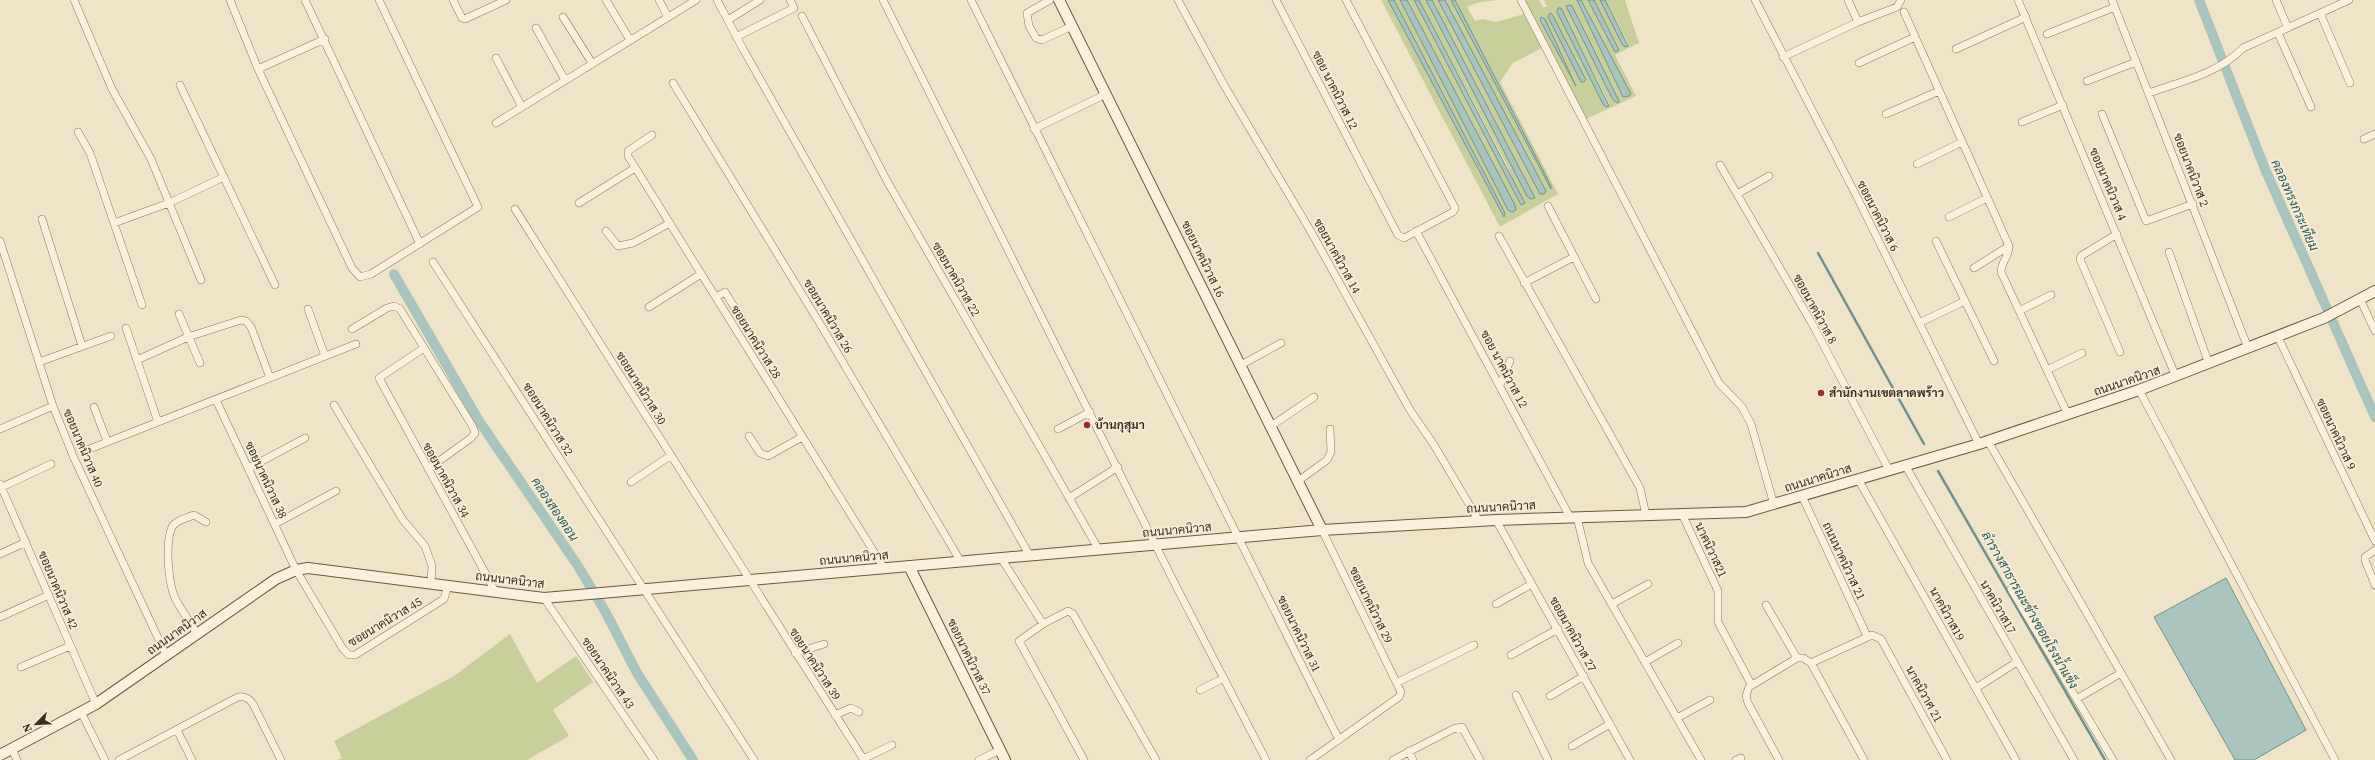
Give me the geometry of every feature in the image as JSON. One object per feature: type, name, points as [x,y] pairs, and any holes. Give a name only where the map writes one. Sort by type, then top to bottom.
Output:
[{"type":"main road","name":"ซอยนาคนิวาส 16","points":[[1059,0],[1322,530]]},
{"type":"main road","name":"ถนนนาคนิวาส","points":[[0,755],[96,704],[276,579],[296,570],[308,568],[544,598],[1322,530],[1496,520],[1746,512],[1984,442],[2068,415],[2176,377],[2278,337],[2324,318],[2375,292]]},
{"type":"main road","name":"ซอยนาคนิวาส 37","points":[[909,566],[1005,760]]},
{"type":"street","points":[[74,0],[112,89],[151,159],[201,280]]},
{"type":"street","points":[[230,0],[258,69],[352,268],[360,277],[371,274],[475,210],[478,205],[379,0]]},
{"type":"street","points":[[305,0],[325,39],[420,244]]},
{"type":"street","points":[[453,0],[462,18],[466,19],[506,0]]},
{"type":"street","points":[[606,0],[630,40]]},
{"type":"street","points":[[659,0],[668,17]]},
{"type":"street","points":[[496,123],[696,0]]},
{"type":"street","points":[[717,0],[736,37],[1030,556]]},
{"type":"street","points":[[728,20],[760,0]]},
{"type":"street","points":[[736,37],[794,8],[790,0]]},
{"type":"street","points":[[884,0],[1156,545],[1266,760]]},
{"type":"street","name":"ซอยนาคนิวาส 31","points":[[970,0],[1339,740]]},
{"type":"street","points":[[1050,0],[1027,14],[1029,26],[1036,38],[1042,40],[1072,26]]},
{"type":"street","name":"ซอยนาคนิวาส 14","points":[[1178,0],[1224,85],[1310,230],[1410,410],[1434,445],[1479,521]]},
{"type":"street","name":"ซอย นาคนิวาส 12","points":[[1276,0],[1398,235],[1404,238],[1453,212],[1455,208],[1346,0]]},
{"type":"street","points":[[1520,0],[1719,383],[1742,406],[1751,424],[1774,505]]},
{"type":"street","name":"ซอยนาคนิวาส 6","points":[[1755,0],[1859,202],[1919,323],[1984,442],[2171,760]]},
{"type":"street","points":[[1848,0],[1858,22]]},
{"type":"street","points":[[1783,56],[1858,22],[1897,7],[1901,0]]},
{"type":"street","name":"ซอยนาคนิวาส 4","points":[[2018,0],[2176,377]]},
{"type":"street","points":[[2276,0],[2288,28]]},
{"type":"street","points":[[2149,93],[2219,68],[2230,61],[2243,48],[2349,0]]},
{"type":"street","points":[[2047,34],[2114,3]]},
{"type":"street","name":"ซอยนาคนิวาส 2","points":[[2114,3],[2248,348]]},
{"type":"street","points":[[1904,12],[2009,246],[2009,253],[2001,264],[2001,272],[2068,415]]},
{"type":"street","points":[[2320,13],[2350,83]]},
{"type":"street","name":"ซอยนาคนิวาส 22","points":[[802,16],[887,181],[1098,550]]},
{"type":"street","points":[[563,17],[592,63]]},
{"type":"street","points":[[1956,49],[2026,17]]},
{"type":"street","points":[[536,28],[565,80]]},
{"type":"street","points":[[2278,33],[2311,107]]},
{"type":"street","points":[[1859,63],[1915,37]]},
{"type":"street","points":[[258,69],[325,39]]},
{"type":"street","points":[[496,58],[522,107]]},
{"type":"street","points":[[2087,81],[2136,62]]},
{"type":"street","name":"ซอยนาคนิวาส 26","points":[[673,83],[826,334],[961,562]]},
{"type":"street","points":[[180,85],[275,285]]},
{"type":"street","points":[[1886,114],[1940,91]]},
{"type":"street","points":[[1034,129],[1106,94]]},
{"type":"street","points":[[2022,122],[2063,105]]},
{"type":"street","points":[[2102,114],[2146,221],[2193,204]]},
{"type":"street","points":[[78,132],[90,153],[142,305]]},
{"type":"street","points":[[2364,139],[2375,134]]},
{"type":"street","name":"ซอยนาคนิวาส 28","points":[[652,135],[628,151],[628,156],[884,568]]},
{"type":"street","points":[[1917,164],[1962,142]]},
{"type":"street","name":"ซอยนาคนิวาส 8","points":[[1720,164],[1814,327],[1889,470]]},
{"type":"street","points":[[579,203],[635,168]]},
{"type":"street","points":[[1737,194],[1769,176]]},
{"type":"street","points":[[114,223],[169,204],[224,177]]},
{"type":"street","points":[[1949,217],[1987,198]]},
{"type":"street","points":[[1548,206],[1596,299]]},
{"type":"street","name":"ซอยนาคนิวาส 30","points":[[515,209],[748,580]]},
{"type":"street","points":[[42,218],[82,346]]},
{"type":"street","points":[[606,231],[618,246],[633,242],[670,223]]},
{"type":"street","name":"ซอย นาคนิวาส 12","points":[[1416,232],[1573,517],[1584,553],[1701,760]]},
{"type":"street","points":[[2117,234],[2081,256],[2080,259],[2120,352]]},
{"type":"street","points":[[1499,236],[1640,488],[1646,515]]},
{"type":"street","points":[[1936,241],[1994,361]]},
{"type":"street","name":"ซอยนาคนิวาส 40","points":[[0,242],[53,406],[74,458],[166,655]]},
{"type":"street","points":[[1974,268],[2009,246]]},
{"type":"street","points":[[2169,252],[2209,364]]},
{"type":"street","points":[[1524,283],[1574,257]]},
{"type":"street","name":"ซอยนาคนิวาส 32","points":[[433,262],[754,760]]},
{"type":"street","points":[[649,307],[701,274]]},
{"type":"street","points":[[716,297],[725,292],[741,318]]},
{"type":"street","points":[[2019,311],[2051,295]]},
{"type":"street","points":[[2360,299],[2375,330]]},
{"type":"street","points":[[1919,323],[1965,301]]},
{"type":"street","points":[[352,329],[394,306],[400,309],[475,433],[471,438],[428,469]]},
{"type":"street","points":[[308,309],[325,356]]},
{"type":"street","points":[[179,314],[200,363]]},
{"type":"street","points":[[137,360],[188,337],[235,321],[246,321],[251,326],[270,378]]},
{"type":"street","points":[[126,328],[158,422]]},
{"type":"street","points":[[39,362],[111,336]]},
{"type":"street","name":"ซอยนาคนิวาส 9","points":[[2278,337],[2375,541]]},
{"type":"street","points":[[1241,365],[1281,343]]},
{"type":"street","points":[[87,450],[356,344]]},
{"type":"street","name":"ซอยนาคนิวาส 34","points":[[424,348],[379,378],[495,591]]},
{"type":"street","points":[[2047,370],[2082,354]]},
{"type":"street","points":[[1500,385],[1510,361]]},
{"type":"street","points":[[2139,390],[2335,760]]},
{"type":"street","points":[[1271,426],[1314,397]]},
{"type":"street","name":"ซอยนาคนิวาส 38","points":[[216,400],[296,570]]},
{"type":"street","points":[[334,404],[403,520],[425,546],[432,566],[431,583]]},
{"type":"street","points":[[0,429],[53,406]]},
{"type":"street","points":[[94,407],[107,441]]},
{"type":"street","points":[[1058,429],[1090,412]]},
{"type":"street","points":[[1298,481],[1327,460],[1331,452],[1330,429]]},
{"type":"street","points":[[749,436],[760,453],[768,456],[802,437]]},
{"type":"street","points":[[249,468],[305,438]]},
{"type":"street","points":[[631,482],[670,456]]},
{"type":"street","points":[[0,486],[51,464]]},
{"type":"street","name":"นาคนิวาส17","points":[[1905,464],[2074,760]]},
{"type":"street","points":[[1069,498],[1118,467]]},
{"type":"street","name":"นาคนิวาส19","points":[[1858,479],[2016,760]]},
{"type":"street","name":"ซอยนาคนิวาส 42","points":[[0,486],[26,542],[96,704]]},
{"type":"street","points":[[275,524],[336,491]]},
{"type":"street","name":"ถนนนาคนิวาส 21","points":[[1802,496],[1867,636]]},
{"type":"street","name":"นาคนิวาส21","points":[[1682,514],[1718,591],[1718,622],[1751,684]]},
{"type":"street","points":[[197,634],[175,599],[171,587],[169,542],[173,526],[180,520],[194,515],[206,522]]},
{"type":"street","name":"ซอยนาคนิวาส 27","points":[[1496,520],[1630,760]]},
{"type":"street","name":"ซอยนาคนิวาส 29","points":[[1322,530],[1399,685]]},
{"type":"street","points":[[0,554],[26,542]]},
{"type":"street","points":[[2375,550],[2365,556],[2365,560],[2375,585]]},
{"type":"street","points":[[1001,558],[1043,624]]},
{"type":"street","name":"ซอยนาคนิวาส 45","points":[[296,570],[343,649],[349,656],[355,655],[444,599],[448,585]]},
{"type":"street","name":"ซอยนาคนิวาส 39","points":[[748,580],[863,760]]},
{"type":"street","points":[[1496,604],[1532,584]]},
{"type":"street","points":[[1612,604],[1648,584]]},
{"type":"street","points":[[2011,589],[2078,698],[2113,760]]},
{"type":"street","points":[[0,617],[49,595]]},
{"type":"street","name":"ซอยนาคนิวาส 43","points":[[544,598],[654,760]]},
{"type":"street","points":[[1766,605],[1797,658]]},
{"type":"street","points":[[1084,760],[1020,645],[1021,638],[1068,611],[1073,614],[1156,760]]},
{"type":"street","points":[[1511,655],[1558,629]]},
{"type":"street","points":[[1811,663],[1867,636]]},
{"type":"street","name":"นาคนิวาศ 21","points":[[1867,636],[1877,636],[1881,639],[1947,760]]},
{"type":"street","points":[[1645,662],[1678,643]]},
{"type":"street","points":[[795,653],[824,644]]},
{"type":"street","points":[[1313,759],[1399,696],[1399,685],[1474,645]]},
{"type":"street","points":[[21,667],[70,646]]},
{"type":"street","points":[[1779,760],[1748,703],[1746,691],[1751,684],[1797,658],[1803,658],[1811,663],[1864,760]]},
{"type":"street","points":[[1976,688],[2017,662]]},
{"type":"street","points":[[2078,698],[2121,673]]},
{"type":"street","points":[[1550,696],[1584,676]]},
{"type":"street","points":[[1200,690],[1224,678]]},
{"type":"street","points":[[1516,695],[1548,760]]},
{"type":"street","points":[[119,760],[238,697],[243,696],[249,699],[253,704],[281,760]]},
{"type":"street","points":[[1677,718],[1710,700]]},
{"type":"street","points":[[835,715],[851,708],[859,712]]},
{"type":"street","points":[[81,712],[105,760]]},
{"type":"street","points":[[1572,746],[1610,724]]},
{"type":"street","points":[[1393,760],[1453,729],[1462,727],[1480,760]]},
{"type":"street","points":[[177,730],[192,760]]},
{"type":"street","points":[[863,760],[892,745]]},
{"type":"street","points":[[12,749],[18,760]]},
{"type":"street","points":[[979,760],[1000,750]]},
{"type":"street","points":[[1409,751],[1414,760]]},
{"type":"green space","points":[[1381,0],[1388,0],[1504,217],[1505,213],[1394,0],[1400,0],[1508,210],[1516,210],[1515,205],[1407,0],[1414,0],[1521,205],[1508,167],[1419,0],[1426,0],[1530,199],[1535,198],[1432,0],[1438,0],[1544,194],[1546,191],[1445,0],[1451,0],[1551,188],[1455,0],[1497,0],[1476,3],[1467,7],[1475,21],[1483,19],[1496,22],[1524,14],[1542,48],[1513,63],[1500,82],[1558,194],[1500,227]]},
{"type":"green space","points":[[1523,0],[1539,0],[1543,7],[1547,7],[1544,0],[1577,0],[1623,97],[1626,97],[1630,94],[1581,0],[1588,0],[1615,52],[1619,49],[1594,0],[1600,0],[1625,47],[1628,43],[1605,0],[1625,0],[1639,43],[1615,55],[1636,96],[1586,119]],"holes":[[[1566,6],[1615,103],[1613,100]],[[1561,8],[1609,103],[1609,106],[1606,107],[1603,104],[1557,10]],[[1550,13],[1552,14],[1586,80],[1581,82],[1548,17]],[[1543,17],[1576,85],[1540,20]]]},
{"type":"green space","points":[[510,634],[537,683],[576,656],[593,682],[553,710],[569,736],[527,760],[337,760],[342,758],[334,741],[454,676]]},
{"type":"water","points":[[1388,0],[1394,0],[1505,213],[1504,217]]},
{"type":"water","points":[[1400,0],[1407,0],[1515,205],[1516,210],[1512,212],[1508,210]]},
{"type":"water","points":[[1414,0],[1419,0],[1525,203],[1521,205]]},
{"type":"water","points":[[1426,0],[1432,0],[1535,198],[1530,199],[1527,196]]},
{"type":"water","points":[[1438,0],[1445,0],[1546,191],[1544,194],[1540,194]]},
{"type":"water","points":[[1451,0],[1455,0],[1551,186],[1551,189]]},
{"type":"water","points":[[1577,0],[1581,0],[1631,94],[1629,96],[1623,97]]},
{"type":"water","points":[[1588,0],[1594,0],[1619,50],[1615,52]]},
{"type":"water","points":[[1600,0],[1605,0],[1628,46],[1625,47],[1622,44]]},
{"type":"water","points":[[1566,6],[1572,6],[1619,101],[1618,103],[1613,100]]},
{"type":"water","points":[[1558,8],[1561,8],[1609,106],[1606,107],[1603,104],[1557,12]]},
{"type":"water","points":[[1550,13],[1552,14],[1586,80],[1584,82],[1581,82],[1548,17]]},
{"type":"water","points":[[1541,17],[1545,19],[1576,86],[1540,20]]},
{"type":"water","points":[[2226,578],[2306,730],[2254,760],[2235,760],[2154,617]]},
{"type":"waterway","name":"คลองทรงกระเทียม","points":[[2199,0],[2265,169],[2375,417]]},
{"type":"waterway","name":"ลำรางสาธารณะข้างซอยโรงน้ำแข็ง","points":[[1818,253],[1924,444]]},
{"type":"waterway","name":"คลองสองตอน","points":[[394,274],[479,421],[578,566],[605,611],[637,673],[693,760]]},
{"type":"waterway","name":"ลำรางสาธารณะข้างซอยโรงน้ำแข็ง","points":[[1938,471],[2105,760]]},
{"type":"place","name":"สำนักงานเขตลาดพร้าว","points":[[1821,393]]},
{"type":"place","name":"บ้านกุสุมา","points":[[1087,425]]}]
